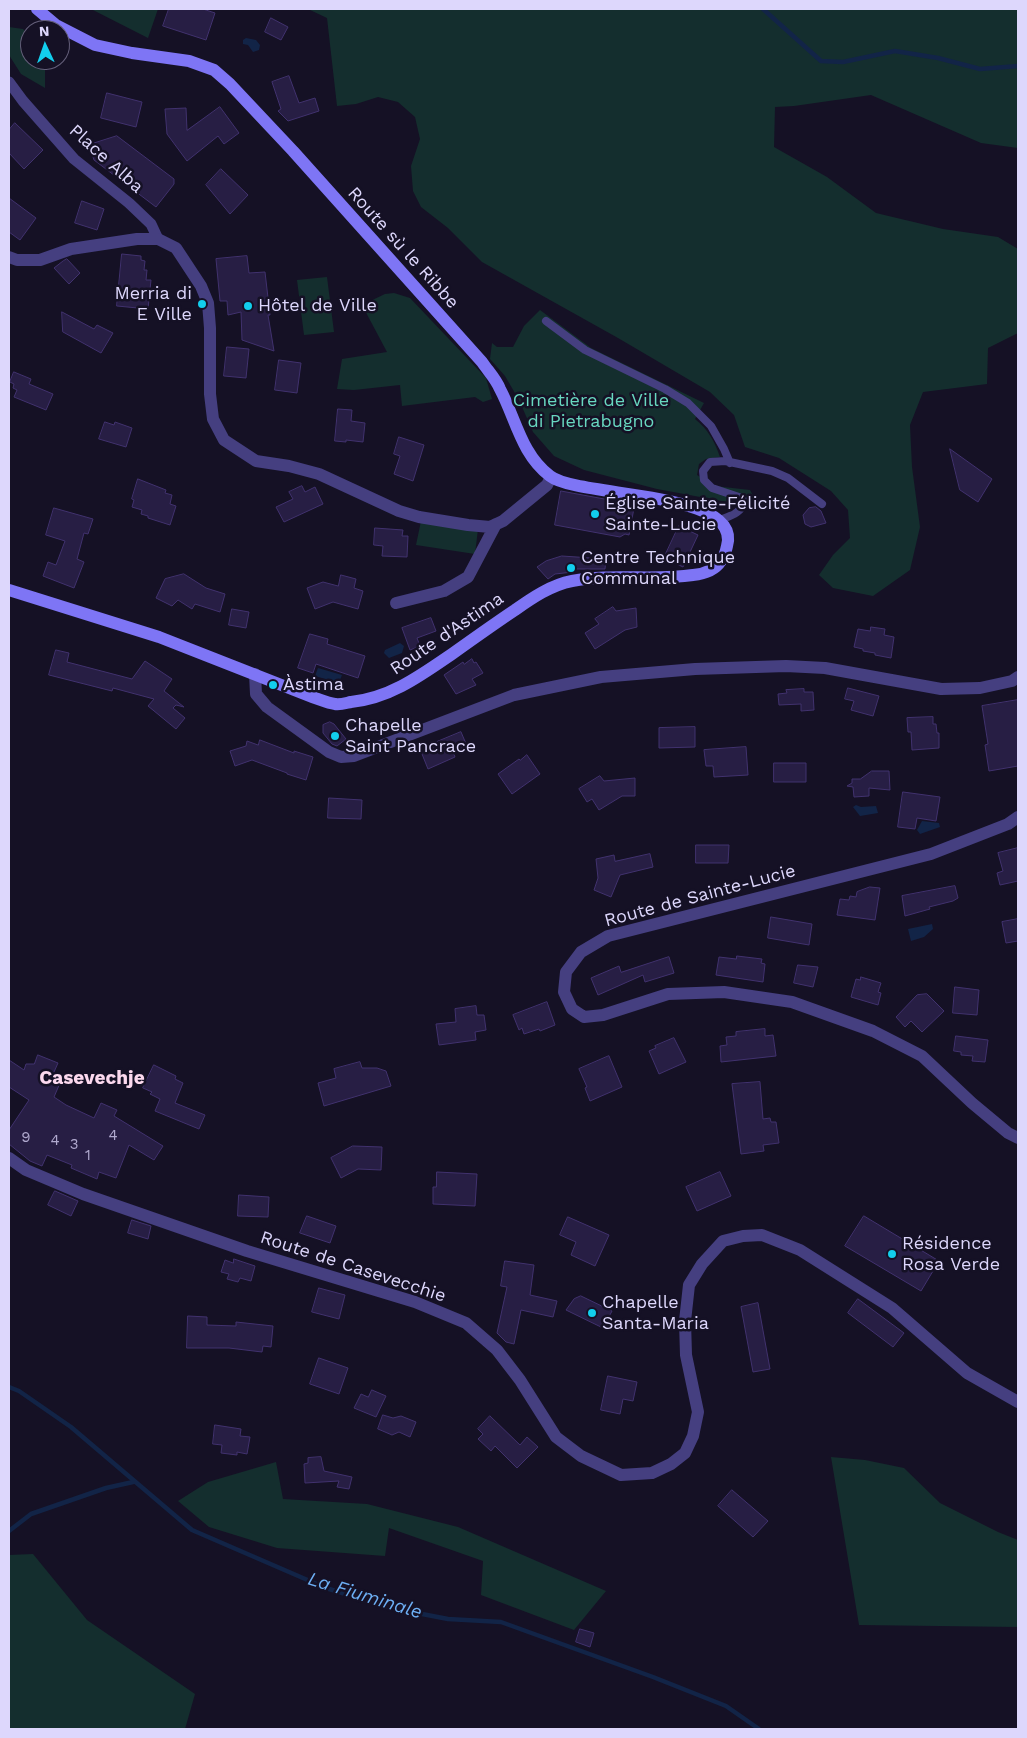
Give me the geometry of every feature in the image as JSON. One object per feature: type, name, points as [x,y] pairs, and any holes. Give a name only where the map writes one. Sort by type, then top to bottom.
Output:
[{"type":"main road","name":"Route sù le Ribbe","points":[[37,9],[56,25],[95,45],[132,53],[188,61],[214,70],[230,84],[293,151],[482,362],[500,388],[522,440],[534,460],[551,477],[574,484],[659,499],[706,511],[720,520]]},
{"type":"main road","name":"Route d'Astima","points":[[9,590],[159,637],[335,704],[363,701],[383,696],[408,684],[520,606],[544,591],[571,581],[594,578],[694,575],[712,570],[724,558],[729,539],[727,529],[720,520]]},
{"type":"street","name":"Place Alba","points":[[9,82],[74,159],[129,203],[151,224],[158,239]]},
{"type":"street","points":[[9,257],[17,260],[40,260],[71,249],[137,239],[158,239],[176,248],[201,286],[208,303],[210,394],[213,419],[224,440],[256,461],[289,466],[319,474],[400,511],[419,517],[490,527],[502,521],[547,484],[551,477]]},
{"type":"street","points":[[396,603],[444,591],[468,577],[496,524]]},
{"type":"street","points":[[255,674],[256,694],[267,707],[329,752],[341,757],[354,756],[514,695],[602,677],[695,669],[786,666],[825,668],[941,688],[980,688],[1012,681],[1018,677]]},
{"type":"street","name":"Route de Sainte-Lucie","points":[[1018,817],[1008,824],[931,854],[608,936],[581,952],[566,972],[564,992],[572,1009],[584,1017],[603,1015],[668,994],[724,992],[792,1002],[873,1031],[922,1056],[1008,1133],[1018,1138]]},
{"type":"street","name":"Route de Casevecchie","points":[[9,1158],[26,1170],[83,1194],[248,1251],[414,1302],[466,1323],[497,1350],[520,1380],[556,1437],[582,1456],[622,1475],[652,1473],[671,1464],[685,1453],[693,1436],[698,1412],[686,1355],[685,1321],[689,1285],[702,1264],[723,1241],[743,1236],[762,1235],[800,1250],[892,1308],[967,1373],[1018,1402]]},
{"type":"lane","points":[[546,321],[586,350],[688,403],[711,426],[724,448],[730,463]]},
{"type":"lane","points":[[720,520],[740,511],[744,501],[742,498],[712,488],[704,480],[703,471],[710,462],[730,463],[772,471],[788,478],[822,504]]},
{"type":"green space","points":[[91,9],[158,9],[148,38]]},
{"type":"green space","points":[[308,9],[1018,9],[1018,148],[981,143],[871,95],[775,107],[774,147],[827,177],[876,213],[943,229],[998,237],[1018,249],[1018,333],[988,348],[987,384],[923,392],[910,425],[912,467],[920,527],[910,570],[873,596],[833,588],[819,575],[833,555],[850,538],[848,510],[831,491],[779,458],[745,447],[734,415],[710,392],[482,262],[448,228],[421,207],[413,191],[411,166],[420,139],[415,117],[398,102],[378,97],[356,104],[337,106],[327,18]]},
{"type":"green space","points":[[9,27],[20,29],[20,70],[45,70],[45,88],[21,74],[9,55]]},
{"type":"green space","points":[[327,277],[334,332],[304,335],[297,280]]},
{"type":"green space","points":[[394,293],[410,298],[486,378],[492,399],[483,402],[475,397],[402,406],[400,385],[354,390],[337,389],[342,359],[387,352],[362,305],[385,294]]},
{"type":"green space","name":"Cimetière de Ville di Pietrabugno","points":[[540,310],[591,348],[704,403],[695,419],[710,436],[720,457],[706,459],[699,464],[697,475],[715,486],[750,490],[755,499],[738,504],[657,489],[584,470],[554,456],[533,432],[519,400],[505,376],[490,359],[492,343],[497,347],[513,347],[524,326]]},
{"type":"green space","points":[[421,521],[478,529],[475,554],[416,545]]},
{"type":"green space","points":[[831,1457],[865,1460],[904,1468],[940,1503],[1018,1540],[1018,1627],[859,1625]]},
{"type":"green space","points":[[276,1462],[283,1499],[367,1504],[458,1527],[606,1591],[574,1630],[481,1595],[483,1561],[389,1528],[385,1556],[277,1548],[209,1527],[178,1501],[208,1482]]},
{"type":"green space","points":[[33,1554],[87,1620],[195,1694],[185,1729],[9,1729],[9,1555]]},
{"type":"water","points":[[246,38],[256,40],[260,45],[259,50],[253,52],[248,45],[243,44],[243,40]]},
{"type":"water","points":[[400,643],[404,646],[402,653],[389,658],[384,653],[385,650]]},
{"type":"water","points":[[318,668],[342,675],[339,683],[315,676]]},
{"type":"water","points":[[856,805],[861,807],[876,806],[878,813],[860,816],[853,807]]},
{"type":"water","points":[[922,821],[939,823],[940,827],[920,834],[917,830]]},
{"type":"water","points":[[932,924],[933,929],[924,937],[911,941],[908,929]]},
{"type":"building","points":[[169,9],[203,9],[215,13],[206,40],[163,26]]},
{"type":"building","points":[[271,18],[288,27],[281,40],[265,32]]},
{"type":"building","points":[[289,76],[299,103],[315,98],[319,111],[288,121],[278,111],[281,109],[272,82]]},
{"type":"building","points":[[107,93],[142,102],[136,127],[101,118]]},
{"type":"building","points":[[220,107],[239,133],[224,144],[218,136],[187,161],[167,134],[165,109],[186,108],[187,130]]},
{"type":"building","points":[[15,123],[43,150],[24,169],[9,153],[9,130]]},
{"type":"building","points":[[117,136],[174,179],[174,184],[156,207],[94,160],[89,145]]},
{"type":"building","points":[[221,169],[248,195],[230,214],[206,185]]},
{"type":"building","points":[[9,198],[36,218],[20,240],[9,232]]},
{"type":"building","points":[[82,201],[104,209],[97,230],[75,223]]},
{"type":"building","points":[[122,254],[141,256],[141,260],[145,261],[144,270],[147,270],[146,280],[151,280],[148,309],[117,306]]},
{"type":"building","name":"Hôtel de Ville","points":[[247,256],[249,273],[265,272],[270,315],[268,315],[274,351],[242,340],[241,312],[228,315],[227,301],[220,301],[216,259]]},
{"type":"building","points":[[67,259],[80,273],[69,284],[54,268]]},
{"type":"building","points":[[62,312],[94,329],[97,325],[113,333],[101,353],[63,332]]},
{"type":"building","points":[[227,347],[249,349],[246,378],[224,376]]},
{"type":"building","points":[[279,360],[301,363],[297,393],[275,390]]},
{"type":"building","points":[[14,372],[31,379],[29,384],[53,394],[46,410],[14,397],[17,390],[13,388],[14,384],[10,382]]},
{"type":"building","points":[[338,409],[352,410],[351,421],[365,423],[363,442],[335,441]]},
{"type":"building","points":[[105,422],[114,425],[115,422],[132,428],[126,447],[99,439]]},
{"type":"building","points":[[399,437],[424,445],[413,481],[394,474],[400,456],[394,454]]},
{"type":"building","points":[[950,449],[992,479],[978,502],[960,490]]},
{"type":"building","points":[[138,479],[166,490],[165,493],[172,495],[170,504],[176,506],[170,525],[148,518],[148,516],[141,514],[142,510],[132,507],[134,500],[132,499]]},
{"type":"building","points":[[302,486],[305,492],[315,487],[323,504],[284,522],[276,507],[293,499],[289,492]]},
{"type":"building","name":"Église Sainte-Félicité Sainte-Lucie","points":[[561,491],[626,503],[634,508],[629,535],[625,534],[620,537],[555,525]]},
{"type":"building","points":[[816,507],[821,511],[826,523],[811,527],[805,524],[803,515],[809,508]]},
{"type":"building","points":[[54,508],[93,519],[88,534],[84,533],[77,559],[84,562],[74,588],[43,576],[48,562],[56,565],[65,541],[46,535]]},
{"type":"building","points":[[679,526],[698,535],[683,567],[664,558]]},
{"type":"building","points":[[375,528],[403,530],[402,536],[408,536],[407,557],[382,556],[383,546],[374,545]]},
{"type":"building","name":"Centre Technique Communal","points":[[562,556],[606,559],[605,569],[574,569],[573,572],[555,574],[548,579],[537,567],[546,561]]},
{"type":"building","points":[[184,574],[206,588],[225,594],[220,612],[195,604],[192,609],[178,600],[172,606],[156,598],[165,579]]},
{"type":"building","points":[[341,575],[356,579],[354,588],[363,591],[358,609],[333,602],[315,609],[307,588],[323,582],[338,586]]},
{"type":"building","points":[[613,607],[616,611],[636,608],[637,627],[625,630],[595,649],[585,633],[599,624],[595,619]]},
{"type":"building","points":[[232,609],[249,612],[246,628],[229,625]]},
{"type":"building","points":[[431,618],[436,631],[417,638],[420,646],[410,650],[402,628]]},
{"type":"building","points":[[871,627],[885,629],[884,635],[894,637],[891,658],[875,655],[875,653],[854,647],[858,629],[870,631]]},
{"type":"building","points":[[310,634],[328,639],[327,644],[365,656],[358,678],[316,664],[313,673],[298,668]]},
{"type":"building","points":[[56,650],[69,653],[67,662],[132,679],[145,661],[172,679],[164,691],[184,707],[176,705],[173,708],[185,718],[176,729],[148,706],[154,699],[113,688],[112,691],[49,675]]},
{"type":"building","points":[[472,659],[483,673],[472,679],[476,685],[456,694],[444,675],[463,662],[464,664]]},
{"type":"building","points":[[848,688],[879,696],[873,716],[851,710],[854,701],[845,699]]},
{"type":"building","points":[[804,689],[804,692],[813,692],[814,710],[801,711],[801,704],[779,705],[778,694],[787,693],[786,690]]},
{"type":"building","points":[[1018,700],[1018,766],[989,771],[985,745],[988,744],[982,706]]},
{"type":"building","points":[[933,717],[933,724],[936,724],[937,733],[939,733],[939,748],[912,750],[911,732],[908,732],[907,718]]},
{"type":"building","name":"Chapelle Saint Pancrace","points":[[330,722],[334,724],[346,739],[337,746],[332,744],[323,733],[323,725]]},
{"type":"building","points":[[695,727],[695,747],[659,748],[659,728]]},
{"type":"building","points":[[461,732],[467,746],[453,752],[455,757],[428,769],[420,749]]},
{"type":"building","points":[[260,740],[294,753],[294,751],[313,757],[306,780],[252,760],[235,766],[230,751],[246,746],[247,741],[258,745]]},
{"type":"building","points":[[746,747],[748,775],[714,777],[713,766],[706,766],[704,750]]},
{"type":"building","points":[[527,755],[540,774],[512,794],[498,774]]},
{"type":"building","points":[[774,763],[806,763],[806,782],[774,782]]},
{"type":"building","points":[[872,771],[889,771],[890,790],[869,788],[869,796],[854,797],[853,787],[847,786],[852,783],[852,779],[860,779]]},
{"type":"building","points":[[600,776],[604,781],[635,778],[635,796],[622,796],[599,810],[592,799],[587,802],[579,789]]},
{"type":"building","points":[[903,792],[940,797],[936,821],[917,818],[915,829],[898,827]]},
{"type":"building","points":[[329,798],[362,800],[361,819],[328,818]]},
{"type":"building","points":[[696,845],[729,845],[728,863],[696,863]]},
{"type":"building","points":[[1018,848],[1018,881],[1000,885],[997,873],[1003,871],[998,853]]},
{"type":"building","points":[[650,854],[653,867],[620,875],[611,897],[594,890],[598,878],[596,859],[614,855],[615,861]]},
{"type":"building","points":[[955,886],[958,898],[953,901],[905,916],[902,896]]},
{"type":"building","points":[[870,887],[880,888],[875,920],[837,915],[840,899],[849,900],[850,896],[856,897],[857,892]]},
{"type":"building","points":[[771,917],[812,924],[809,945],[768,938]]},
{"type":"building","points":[[1018,919],[1018,941],[1006,943],[1002,922]]},
{"type":"building","points":[[737,956],[762,959],[761,963],[765,964],[763,982],[716,975],[719,957],[736,959]]},
{"type":"building","points":[[669,957],[674,973],[645,982],[643,975],[598,995],[591,978],[619,966],[621,972]]},
{"type":"building","points":[[798,965],[818,967],[813,987],[794,983]]},
{"type":"building","points":[[861,977],[881,983],[878,992],[881,993],[878,1005],[851,997],[856,979],[860,980]]},
{"type":"building","points":[[955,987],[979,990],[977,1015],[953,1013]]},
{"type":"building","points":[[927,994],[944,1011],[922,1032],[911,1021],[905,1027],[896,1017],[917,995]]},
{"type":"building","points":[[547,1002],[555,1025],[540,1031],[539,1029],[524,1034],[522,1028],[519,1030],[513,1015]]},
{"type":"building","points":[[476,1006],[477,1015],[484,1015],[486,1030],[475,1032],[476,1040],[439,1045],[436,1024],[456,1022],[455,1009]]},
{"type":"building","points":[[765,1029],[765,1036],[773,1035],[776,1056],[721,1062],[720,1046],[727,1045],[726,1037],[736,1036],[736,1032]]},
{"type":"building","points":[[956,1036],[988,1040],[985,1062],[972,1061],[973,1056],[961,1055],[961,1052],[954,1051]]},
{"type":"building","points":[[674,1038],[686,1062],[659,1074],[649,1051],[656,1048],[655,1046]]},
{"type":"building","points":[[38,1055],[58,1063],[54,1072],[63,1076],[54,1097],[66,1105],[94,1118],[101,1103],[117,1110],[114,1116],[163,1146],[154,1160],[129,1145],[116,1178],[99,1172],[97,1179],[71,1168],[72,1165],[47,1155],[42,1166],[30,1161],[9,1144],[9,1130],[29,1100],[9,1087],[9,1060],[24,1070],[26,1064],[34,1064]]},
{"type":"building","points":[[609,1056],[622,1087],[590,1101],[585,1088],[587,1087],[579,1069]]},
{"type":"building","points":[[360,1062],[362,1068],[377,1068],[386,1071],[391,1086],[324,1106],[318,1083],[336,1078],[334,1069]]},
{"type":"building","points":[[154,1065],[176,1076],[175,1079],[183,1083],[175,1103],[205,1115],[199,1129],[155,1111],[160,1099],[150,1094],[152,1092],[143,1088]]},
{"type":"building","points":[[760,1082],[763,1119],[770,1118],[771,1122],[776,1122],[779,1143],[763,1145],[764,1151],[741,1154],[732,1084]]},
{"type":"building","points":[[353,1146],[382,1147],[381,1170],[358,1169],[341,1178],[331,1158]]},
{"type":"building","points":[[437,1172],[477,1174],[475,1206],[433,1204],[433,1187],[436,1187]]},
{"type":"building","points":[[720,1172],[731,1196],[697,1211],[686,1187]]},
{"type":"building","points":[[55,1191],[78,1201],[71,1216],[48,1205]]},
{"type":"building","points":[[239,1195],[269,1197],[268,1217],[238,1216]]},
{"type":"building","points":[[307,1216],[336,1226],[330,1243],[300,1233]]},
{"type":"building","name":"Résidence Rosa Verde","points":[[864,1216],[939,1261],[921,1291],[845,1246]]},
{"type":"building","points":[[568,1217],[609,1235],[595,1266],[571,1255],[576,1242],[560,1235]]},
{"type":"building","points":[[132,1220],[151,1226],[148,1239],[128,1233]]},
{"type":"building","points":[[234,1259],[255,1266],[251,1281],[240,1278],[238,1282],[227,1279],[229,1274],[221,1272],[225,1260],[233,1263]]},
{"type":"building","points":[[505,1261],[534,1265],[530,1295],[557,1301],[553,1317],[521,1310],[514,1344],[506,1342],[497,1333],[507,1287],[501,1286]]},
{"type":"building","points":[[319,1288],[345,1295],[339,1319],[312,1312]]},
{"type":"building","name":"Chapelle Santa-Maria","points":[[581,1296],[612,1311],[603,1328],[566,1310],[574,1299]]},
{"type":"building","points":[[858,1299],[904,1333],[893,1347],[848,1313]]},
{"type":"building","points":[[758,1303],[770,1369],[753,1372],[741,1307]]},
{"type":"building","points":[[188,1316],[207,1317],[207,1325],[236,1326],[236,1322],[273,1326],[271,1347],[263,1346],[262,1352],[229,1348],[187,1348]]},
{"type":"building","points":[[319,1358],[348,1368],[339,1394],[310,1384]]},
{"type":"building","points":[[608,1376],[637,1382],[633,1401],[623,1399],[620,1414],[601,1410]]},
{"type":"building","points":[[372,1390],[386,1396],[376,1417],[354,1408],[361,1394],[368,1397]]},
{"type":"building","points":[[383,1415],[393,1418],[401,1416],[416,1422],[410,1437],[399,1432],[392,1435],[378,1429]]},
{"type":"building","points":[[490,1416],[520,1445],[527,1437],[538,1447],[517,1468],[495,1446],[491,1451],[478,1439],[483,1434],[478,1429]]},
{"type":"building","points":[[215,1425],[241,1429],[240,1436],[250,1437],[247,1454],[237,1452],[237,1455],[221,1453],[222,1445],[213,1444]]},
{"type":"building","points":[[321,1457],[324,1471],[352,1477],[349,1489],[337,1487],[339,1481],[305,1483],[304,1464],[308,1463],[308,1458]]},
{"type":"building","points":[[732,1490],[768,1521],[753,1537],[718,1506]]},
{"type":"building","points":[[580,1629],[594,1633],[590,1647],[576,1642]]},
{"type":"waterway","points":[[763,9],[821,61],[843,62],[895,51],[938,58],[980,69],[1018,66]]},
{"type":"waterway","name":"La Fiuminale","points":[[9,1387],[19,1391],[71,1427],[192,1530],[326,1588],[391,1608],[448,1619],[501,1622],[653,1677],[726,1706],[759,1729]]},
{"type":"waterway","points":[[9,1531],[31,1514],[106,1488],[133,1482]]},
{"type":"place","name":"Merria di E Ville","points":[[202,304]]},
{"type":"place","name":"Hôtel de Ville","points":[[248,306]]},
{"type":"place","name":"Église Sainte-Félicité Sainte-Lucie","points":[[595,514]]},
{"type":"place","name":"Centre Technique Communal","points":[[571,568]]},
{"type":"place","name":"Àstima","points":[[273,685]]},
{"type":"place","name":"Chapelle Saint Pancrace","points":[[335,736]]},
{"type":"place","name":"Résidence Rosa Verde","points":[[892,1254]]},
{"type":"place","name":"Chapelle Santa-Maria","points":[[592,1313]]},
{"type":"district","name":"Casevechje","points":[[92,1078]]}]
